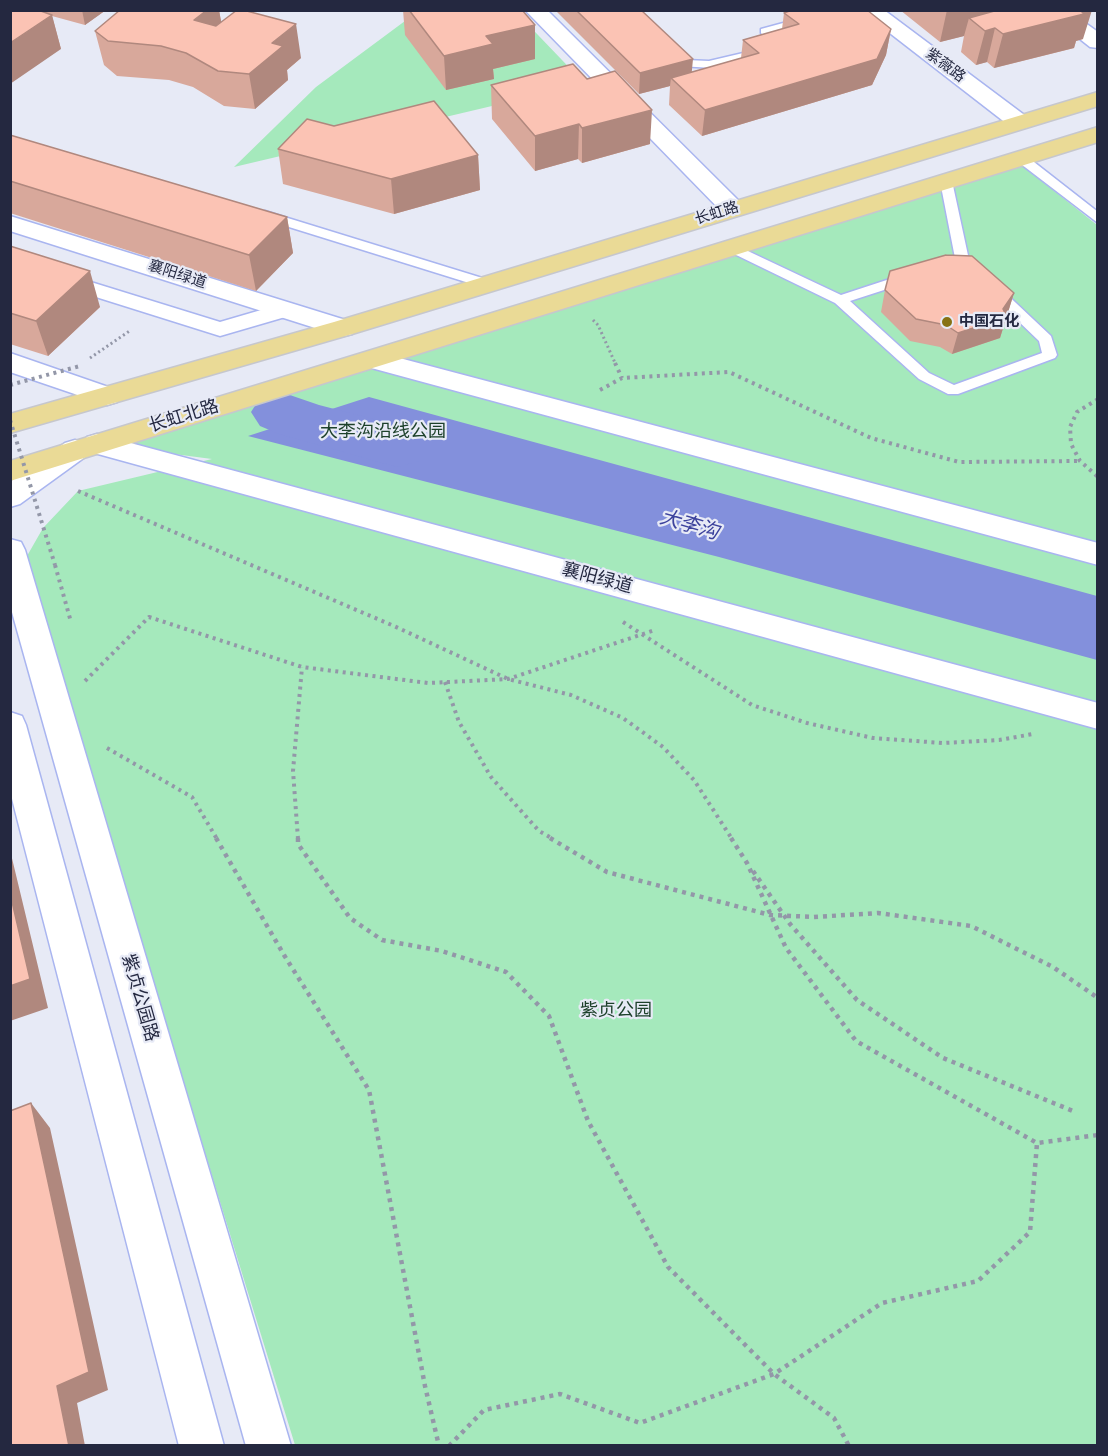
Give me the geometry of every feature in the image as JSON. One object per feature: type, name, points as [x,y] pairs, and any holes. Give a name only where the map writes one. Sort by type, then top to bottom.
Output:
[{"type":"highway","name":"长虹路","points":[[339,329],[1098,99]]},
{"type":"highway","points":[[366,362],[1098,134]]},
{"type":"highway","points":[[10,422],[339,329]]},
{"type":"highway","name":"长虹北路","points":[[10,471],[366,362]]},
{"type":"street","points":[[535,10],[734,209]]},
{"type":"street","name":"紫薇路","points":[[870,10],[1019,122]]},
{"type":"street","points":[[1053,10],[1098,42]]},
{"type":"street","name":"襄阳绿道","points":[[10,223],[339,329]]},
{"type":"street","points":[[10,263],[220,329],[285,310]]},
{"type":"street","points":[[10,362],[115,393]]},
{"type":"street","points":[[366,362],[562,410],[1098,554]]},
{"type":"street","points":[[10,497],[34,477],[86,447]]},
{"type":"street","name":"襄阳绿道","points":[[86,447],[678,601],[1098,716]]},
{"type":"street","name":"紫贞公园路","points":[[10,550],[269,1446]]},
{"type":"street","points":[[10,724],[202,1446]]},
{"type":"lane","points":[[779,10],[795,24]]},
{"type":"lane","points":[[658,40],[683,63],[709,65],[781,47],[765,32],[846,10]]},
{"type":"lane","points":[[1022,158],[1098,219]]},
{"type":"lane","points":[[733,248],[840,300],[924,376],[953,391],[1050,355],[1046,339],[971,268],[946,181]]},
{"type":"lane","points":[[249,210],[487,284]]},
{"type":"lane","points":[[840,300],[971,268]]},
{"type":"path","points":[[569,299],[598,325],[622,378]]},
{"type":"path","points":[[10,385],[80,366],[159,310]]},
{"type":"path","points":[[562,410],[622,378],[729,372],[871,438],[959,462],[1080,461]]},
{"type":"path","points":[[1098,399],[1077,412],[1070,427],[1071,444],[1080,461],[1098,477]]},
{"type":"path","points":[[10,422],[73,629]]},
{"type":"path","points":[[78,491],[394,626],[508,679],[571,695],[623,718],[663,747],[694,780],[785,917],[857,1000],[943,1058],[1073,1111]]},
{"type":"path","points":[[439,1446],[425,1386],[369,1090],[284,955],[192,797],[57,713],[65,701],[149,616],[302,667],[428,683],[508,679],[656,630],[678,601]]},
{"type":"path","points":[[622,621],[640,635],[752,705],[807,723],[873,738],[943,743],[999,740],[1041,732]]},
{"type":"path","points":[[302,667],[293,771],[298,844],[350,918],[382,940],[442,951],[506,972],[549,1016],[588,1121],[668,1267],[774,1374],[834,1418],[849,1446]]},
{"type":"path","points":[[445,682],[459,722],[490,777],[539,831],[607,872],[770,915],[785,917],[878,913],[971,926],[1053,967],[1098,998]]},
{"type":"path","points":[[747,863],[786,948],[855,1041],[1037,1143],[1098,1135]]},
{"type":"path","points":[[449,1446],[484,1410],[560,1394],[640,1423],[774,1374],[882,1303],[978,1281],[1030,1232],[1037,1143]]},
{"type":"green space","points":[[515,11],[585,84],[234,167],[316,87],[409,18]]},
{"type":"green space","name":"紫贞公园","points":[[1022,165],[1097,225],[1097,1445],[295,1445],[23,563],[43,528],[78,491],[212,459],[97,444]]},
{"type":"water","points":[[369,397],[1097,596],[1097,660],[719,557],[248,436]]},
{"type":"building","points":[[10,10],[38,10],[52,15],[10,43]]},
{"type":"building","points":[[120,10],[207,10],[194,20],[216,26],[237,10],[243,10],[296,24],[272,43],[283,46],[249,74],[218,71],[186,53],[161,46],[108,41],[95,31]]},
{"type":"building","points":[[409,10],[522,10],[535,25],[486,36],[493,44],[444,56]]},
{"type":"building","points":[[576,10],[641,10],[693,59],[640,73]]},
{"type":"building","points":[[792,10],[867,10],[891,29],[877,59],[705,110],[671,78],[759,53],[743,40],[799,24],[784,13]]},
{"type":"building","points":[[998,10],[1080,10],[1084,14],[1003,34],[995,28],[985,31],[969,18]]},
{"type":"building","points":[[573,64],[587,79],[615,71],[652,110],[582,128],[579,124],[535,136],[491,85]]},
{"type":"building","points":[[434,101],[478,155],[391,179],[278,149],[307,119],[334,126]]},
{"type":"building","points":[[10,135],[287,217],[249,255],[10,181]]},
{"type":"building","points":[[10,246],[90,271],[36,321],[10,313]]},
{"type":"building","points":[[946,255],[972,256],[1014,293],[1003,309],[1007,317],[958,333],[946,325],[916,319],[885,290],[890,271]]},
{"type":"building","points":[[10,893],[30,979],[10,986]]},
{"type":"building","points":[[31,1103],[89,1372],[57,1386],[69,1446],[10,1446],[10,1111]]},
{"type":"waterway","name":"大李沟","points":[[281,412],[300,420],[397,446]]},
{"type":"place","name":"中国石化","points":[[947,322]]},
{"type":"park label","name":"大李沟沿线公园","points":[[383,433]]}]
